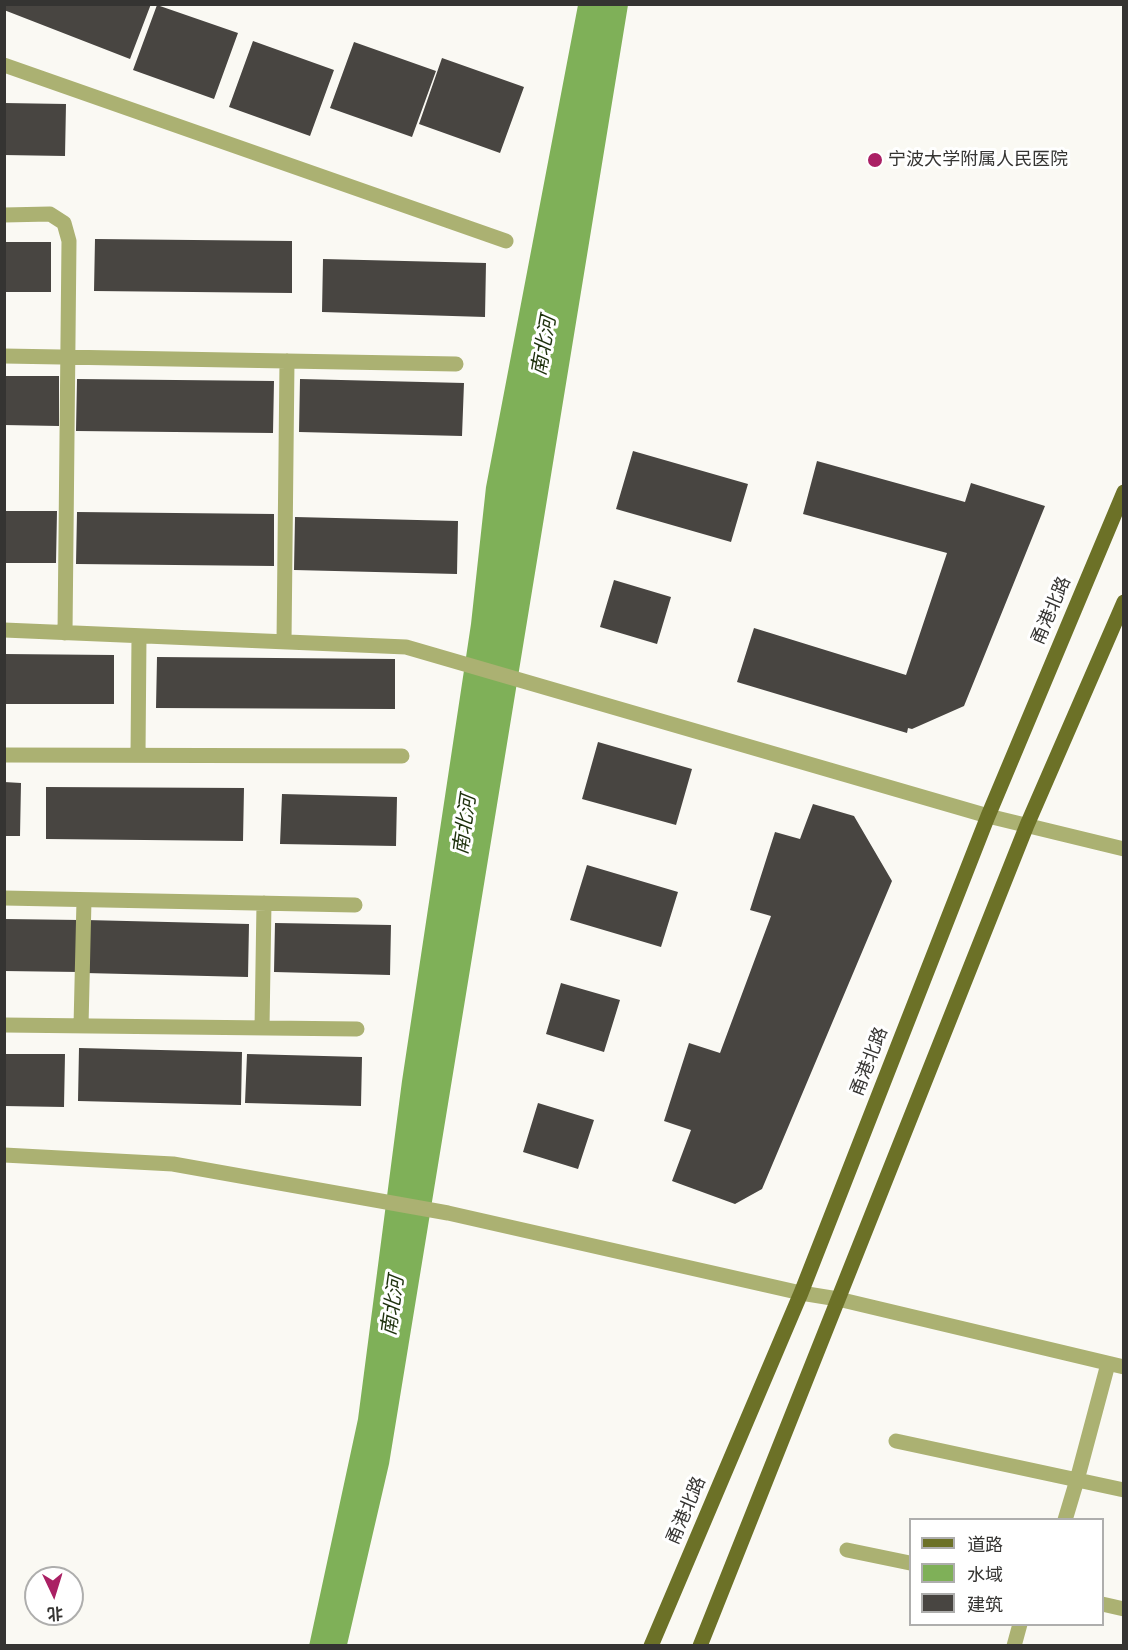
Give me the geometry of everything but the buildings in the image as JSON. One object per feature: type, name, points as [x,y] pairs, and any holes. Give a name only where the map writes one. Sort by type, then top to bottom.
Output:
[{"type":"main road","name":"甬港北路","points":[[651,1646],[801,1293],[988,816],[1124,492]]},
{"type":"main road","points":[[700,1646],[1027,825],[1124,602]]},
{"type":"street","points":[[4,65],[506,241]]},
{"type":"street","points":[[4,215],[50,214],[64,223],[69,242],[65,633]]},
{"type":"street","points":[[4,356],[456,364]]},
{"type":"street","points":[[284,642],[287,361]]},
{"type":"street","points":[[4,630],[406,647],[988,816],[1124,849]]},
{"type":"street","points":[[138,755],[139,636]]},
{"type":"street","points":[[4,754],[402,756]]},
{"type":"street","points":[[4,898],[355,905]]},
{"type":"street","points":[[81,1026],[84,900]]},
{"type":"street","points":[[262,1028],[264,903]]},
{"type":"street","points":[[4,1025],[357,1029]]},
{"type":"street","points":[[4,1155],[173,1164],[437,1210],[801,1293],[838,1299],[1124,1367]]},
{"type":"street","points":[[1066,1518],[1108,1364]]},
{"type":"street","points":[[897,1441],[1124,1491]]},
{"type":"street","points":[[847,1550],[909,1563]]},
{"type":"street","points":[[1104,1604],[1124,1609]]},
{"type":"street","points":[[1014,1646],[1019,1626]]},
{"type":"water","name":"南北河","points":[[578,5],[628,5],[389,1464],[347,1645],[309,1646],[358,1419],[402,1081],[471,624],[486,487]]},
{"type":"place","name":"宁波大学附属人民医院","points":[[875,160]]}]
